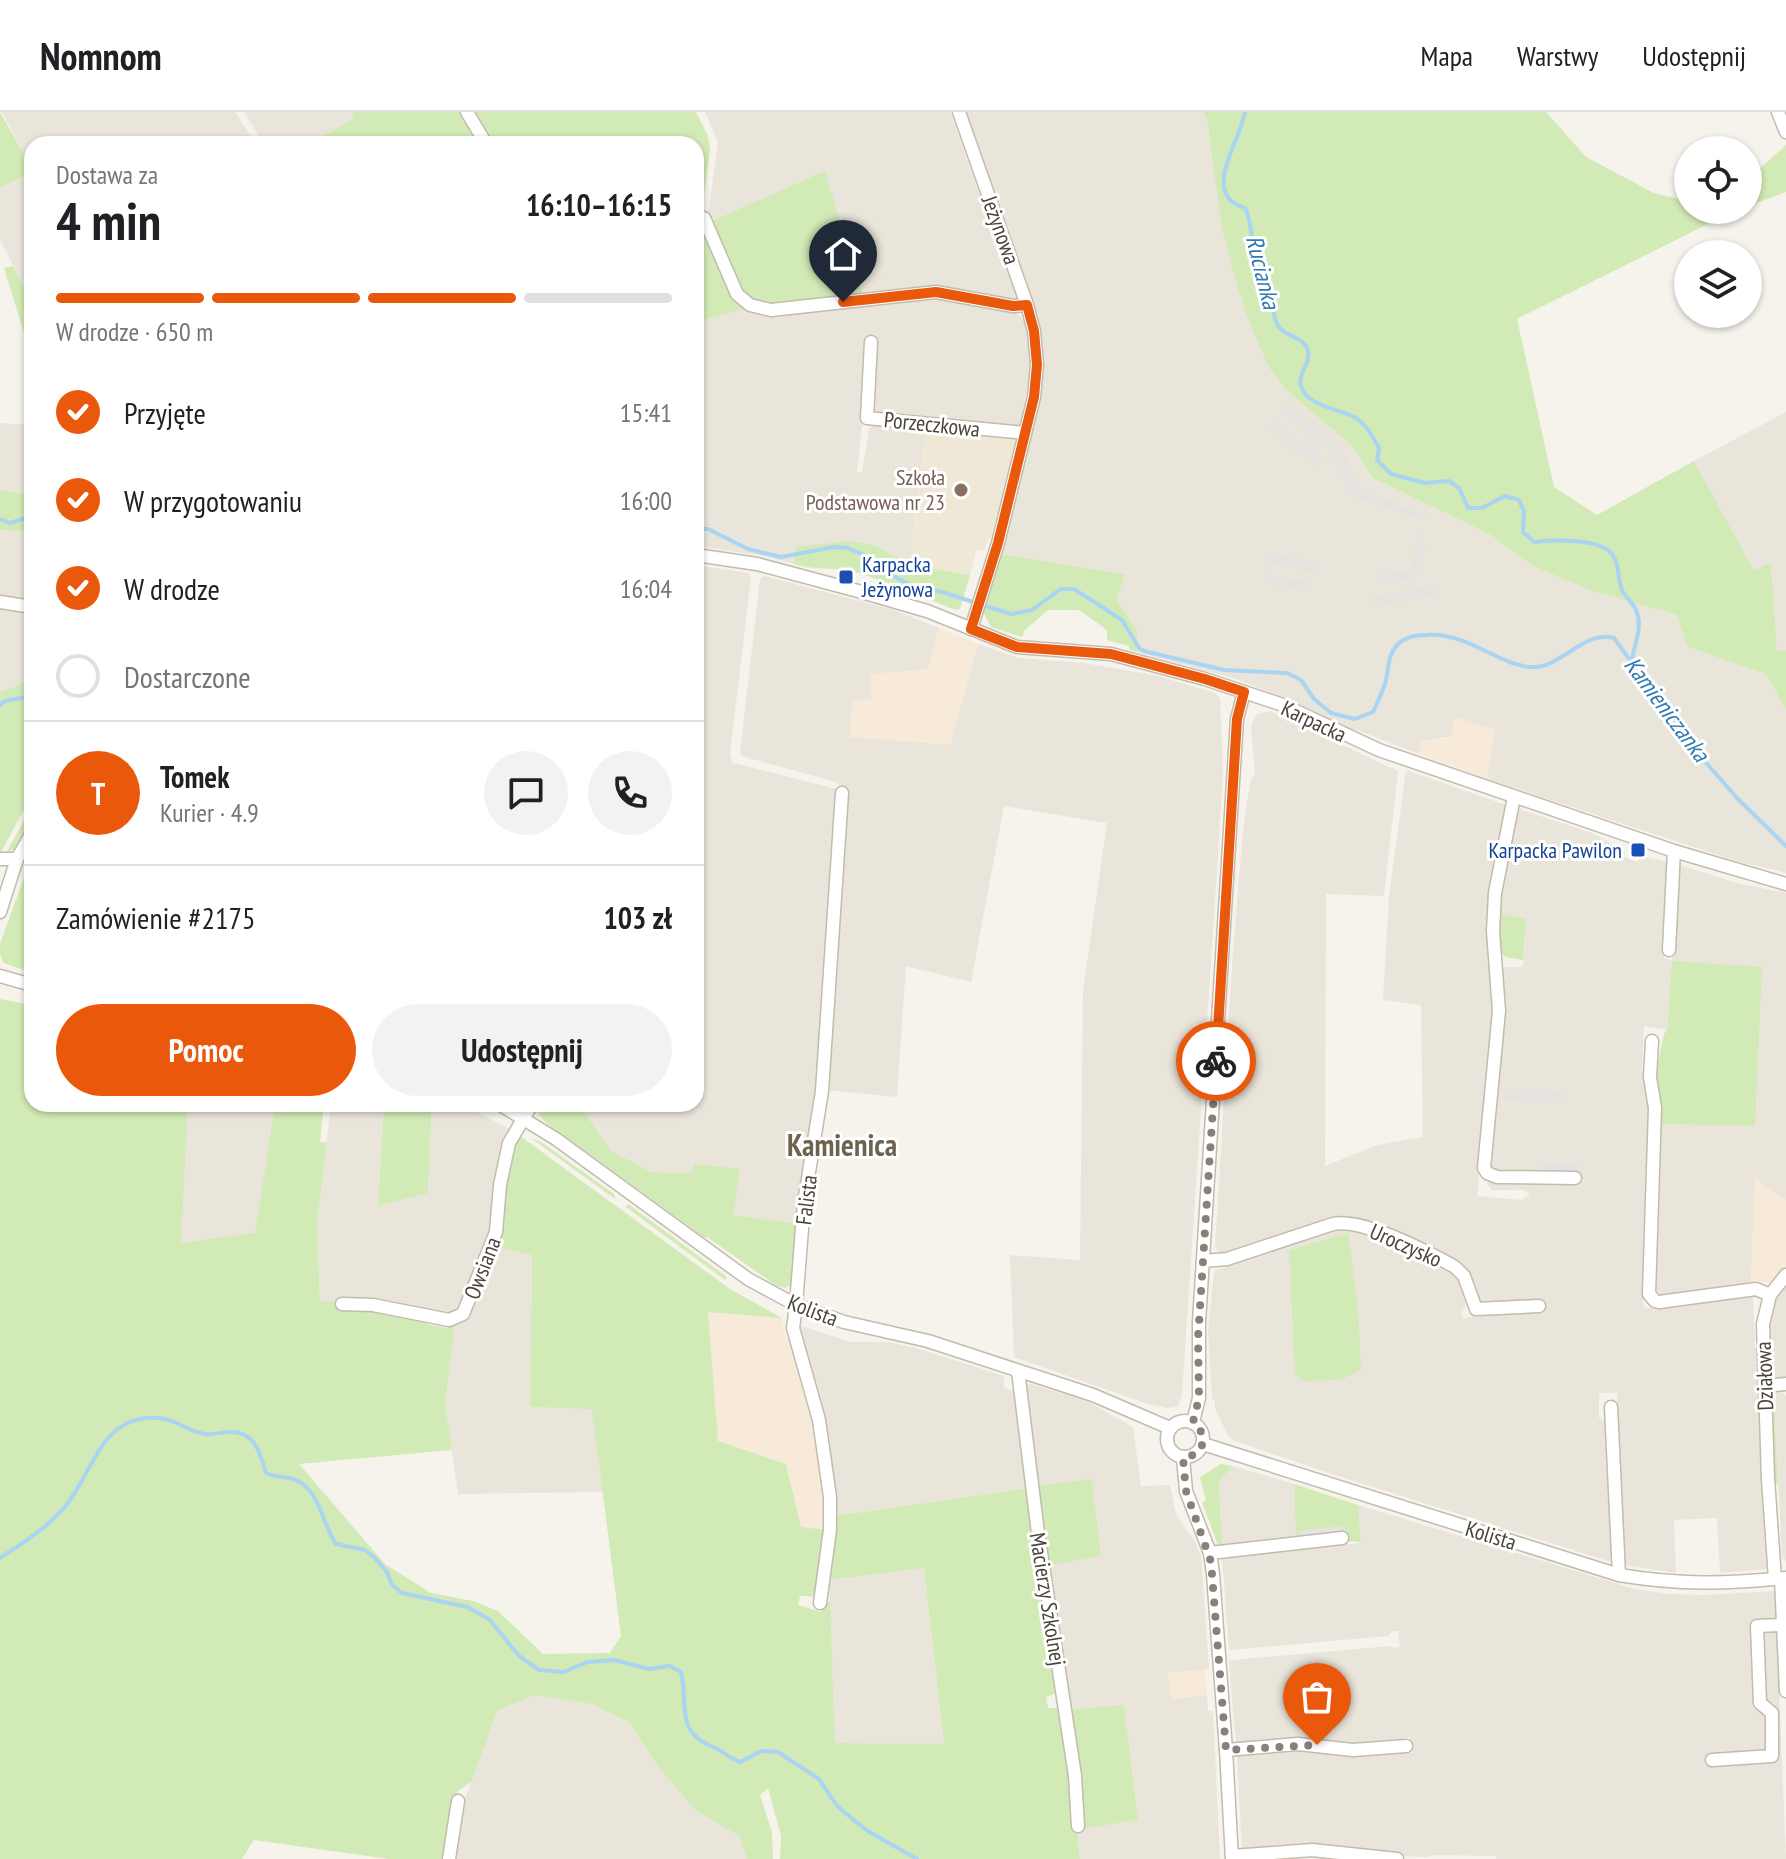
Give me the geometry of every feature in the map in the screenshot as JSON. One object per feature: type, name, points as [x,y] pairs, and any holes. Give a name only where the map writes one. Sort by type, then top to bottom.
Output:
[{"type":"street","points":[[467,112],[481,136]]},
{"type":"street","name":"Jeżynowa","points":[[959,112],[1027,305],[1034,331],[1037,365],[1034,397],[971,629]]},
{"type":"street","points":[[1778,112],[1786,132]]},
{"type":"street","points":[[704,218],[737,294],[750,305],[771,310],[936,292],[1013,306],[1027,305]]},
{"type":"street","name":"Porzeczkowa","points":[[871,342],[867,418],[1025,433]]},
{"type":"street","name":"Karpacka","points":[[704,556],[757,564],[927,611],[1017,647],[1111,654],[1205,679],[1283,705],[1368,746],[1674,851],[1786,884]]},
{"type":"street","points":[[0,602],[24,606]]},
{"type":"street","points":[[1193,1422],[1199,1398],[1198,1338],[1237,719],[1244,692]]},
{"type":"street","name":"Falista","points":[[820,1603],[830,1530],[830,1497],[817,1409],[793,1328],[804,1203],[822,1091],[842,793]]},
{"type":"street","points":[[1514,797],[1500,858],[1494,905],[1499,1011],[1484,1168],[1487,1173],[1497,1177],[1575,1178]]},
{"type":"street","points":[[0,912],[24,847]]},
{"type":"street","points":[[1669,950],[1674,851]]},
{"type":"street","points":[[0,859],[17,859]]},
{"type":"street","points":[[0,976],[24,983]]},
{"type":"street","points":[[1652,1041],[1650,1077],[1655,1108],[1649,1294],[1659,1302],[1756,1289],[1770,1295]]},
{"type":"street","name":"Kolista","points":[[513,1112],[748,1279],[796,1305],[844,1322],[928,1341],[1093,1395],[1170,1428]]},
{"type":"street","name":"Owsiana","points":[[342,1304],[373,1305],[449,1320],[463,1314],[496,1232],[504,1159],[509,1143],[527,1112]]},
{"type":"street","name":"Uroczysko","points":[[1203,1261],[1227,1259],[1333,1224],[1350,1222],[1366,1226],[1455,1267],[1464,1276],[1476,1309],[1539,1306]]},
{"type":"street","name":"Działowa","points":[[1786,1275],[1770,1295],[1763,1324],[1786,1691]]},
{"type":"street","name":"Macierzy Szkolnej","points":[[1018,1371],[1038,1533],[1075,1776],[1078,1826]]},
{"type":"street","points":[[1765,1386],[1786,1384]]},
{"type":"street","points":[[1611,1407],[1619,1575]]},
{"type":"street","points":[[1180,1421],[1193,1422],[1202,1432],[1203,1444],[1195,1455],[1183,1458],[1170,1450],[1167,1435],[1170,1428],[1180,1421]]},
{"type":"street","name":"Kolista","points":[[1203,1444],[1619,1575],[1680,1583],[1718,1584],[1781,1579]]},
{"type":"street","points":[[1183,1458],[1186,1491],[1210,1553],[1232,1857],[1312,1850],[1397,1859]]},
{"type":"street","points":[[1210,1553],[1342,1538]]},
{"type":"street","points":[[1712,1760],[1772,1756],[1772,1713],[1760,1703],[1757,1626],[1783,1625]]},
{"type":"street","points":[[1226,1750],[1298,1744],[1353,1750],[1406,1746]]},
{"type":"street","points":[[449,1859],[458,1801]]},
{"type":"shaded area","points":[[2,112],[235,112],[251,136],[24,136],[24,153]]},
{"type":"shaded area","points":[[244,112],[352,112],[356,118],[323,136],[259,136]]},
{"type":"shaded area","points":[[705,112],[950,112],[1017,298],[1015,301],[937,290],[863,297],[710,222],[708,216],[718,142]]},
{"type":"shaded area","points":[[964,112],[1203,112],[1207,119],[1221,225],[1249,322],[1269,368],[1287,391],[1353,447],[1373,478],[1489,534],[1535,567],[1589,590],[1677,615],[1687,647],[1766,674],[1786,710],[1786,873],[1736,861],[1487,779],[1495,730],[1421,741],[1419,754],[1357,730],[1352,731],[1294,702],[1236,679],[1137,652],[1137,630],[1117,600],[1125,574],[1000,554],[1041,388],[1042,364]]},
{"type":"shaded area","points":[[24,176],[24,286],[0,240],[0,188]]},
{"type":"shaded area","points":[[923,295],[1016,311],[1023,319],[1030,375],[1020,427],[880,417],[871,406],[863,417],[857,472],[862,472],[869,429],[874,425],[926,427],[910,565],[877,546],[796,547],[794,564],[704,547],[704,321],[748,307]]},
{"type":"shaded area","points":[[1285,403],[1337,445],[1359,488],[1367,494],[1425,514],[1424,520],[1355,498],[1347,488],[1331,451],[1279,410]]},
{"type":"shaded area","points":[[1786,412],[1786,651],[1777,651],[1771,563],[1754,572],[1694,461]]},
{"type":"shaded area","points":[[1275,421],[1322,459],[1316,467],[1269,428]]},
{"type":"shaded area","points":[[0,423],[24,424],[24,494],[0,490]]},
{"type":"shaded area","name":"Szkoła Podstawowa nr 23","points":[[926,427],[1011,435],[1018,440],[990,540],[987,540],[985,550],[976,551],[970,575],[910,565]]},
{"type":"shaded area","points":[[0,530],[24,532],[24,603],[0,599]]},
{"type":"shaded area","points":[[1418,533],[1426,545],[1421,574],[1412,573],[1412,578],[1378,585],[1376,575],[1412,571]]},
{"type":"shaded area","points":[[1267,553],[1319,563],[1317,573],[1265,562]]},
{"type":"shaded area","points":[[704,566],[748,573],[751,577],[730,754],[733,763],[836,789],[839,793],[819,1091],[799,1224],[732,1215],[740,1170],[694,1164],[692,1173],[652,1172],[611,1151],[584,1112],[704,1112]]},
{"type":"shaded area","points":[[1266,574],[1313,583],[1311,592],[1265,583]]},
{"type":"shaded area","points":[[764,576],[891,609],[939,628],[928,669],[950,745],[978,644],[1019,658],[1084,663],[1158,676],[1215,693],[1220,699],[1223,770],[1218,856],[1182,1395],[1178,1406],[1167,1408],[1148,1404],[1014,1357],[1010,1255],[1080,1260],[1083,991],[1107,823],[1004,806],[971,982],[906,966],[897,1097],[826,1090],[843,789],[836,782],[741,756],[760,579]]},
{"type":"shaded area","points":[[1433,586],[1434,595],[1380,605],[1379,602],[1373,603],[1372,597]]},
{"type":"shaded area","points":[[0,606],[24,610],[24,683],[0,692]]},
{"type":"shaded area","points":[[939,628],[978,644],[950,745],[850,737],[852,701],[871,699],[870,674],[928,669]]},
{"type":"shaded area","points":[[1270,711],[1398,771],[1384,896],[1326,894],[1325,1166],[1377,1145],[1423,1137],[1421,1005],[1383,1000],[1389,896],[1406,770],[1506,805],[1496,858],[1496,1011],[1477,1196],[1522,1200],[1530,1194],[1524,1190],[1492,1190],[1487,1184],[1495,1180],[1496,1171],[1488,1163],[1500,967],[1523,967],[1526,919],[1497,913],[1514,815],[1519,809],[1592,833],[1625,851],[1624,857],[1638,862],[1640,856],[1669,862],[1664,958],[1672,960],[1680,865],[1737,883],[1786,893],[1786,1200],[1755,1179],[1751,1282],[1662,1296],[1654,1287],[1658,1124],[1755,1125],[1672,961],[1667,1030],[1644,1026],[1642,1070],[1650,1106],[1643,1303],[1646,1308],[1656,1308],[1749,1294],[1753,1296],[1755,1348],[1759,1348],[1768,1569],[1720,1573],[1717,1518],[1674,1520],[1676,1573],[1624,1565],[1617,1393],[1599,1393],[1599,1418],[1607,1422],[1611,1562],[1329,1473],[1228,1436],[1212,1399],[1208,1331],[1214,1271],[1333,1227],[1365,1229],[1457,1273],[1466,1297],[1461,1314],[1464,1319],[1479,1314],[1481,1304],[1466,1271],[1351,1220],[1232,1252],[1221,1254],[1215,1248],[1243,830],[1251,778],[1255,775],[1251,725],[1257,714]]},
{"type":"shaded area","points":[[1455,717],[1495,729],[1487,779],[1419,754],[1421,741],[1450,738]]},
{"type":"shaded area","points":[[1505,1090],[1563,1091],[1563,1102],[1512,1101],[1503,1098]]},
{"type":"shaded area","points":[[188,1112],[274,1112],[255,1234],[180,1244]]},
{"type":"shaded area","points":[[330,1112],[384,1112],[378,1206],[428,1193],[432,1112],[477,1112],[511,1130],[495,1221],[463,1306],[453,1315],[373,1302],[320,1302],[317,1223]]},
{"type":"shaded area","points":[[1538,1164],[1581,1164],[1581,1173],[1538,1173]]},
{"type":"shaded area","points":[[1755,1178],[1786,1200],[1786,1268],[1772,1284],[1751,1282]]},
{"type":"shaded area","points":[[495,1246],[532,1254],[530,1407],[592,1408],[604,1492],[458,1494],[445,1403],[455,1322],[467,1318],[483,1269]]},
{"type":"shaded area","points":[[1786,1281],[1786,1380],[1769,1380],[1766,1333],[1776,1295]]},
{"type":"shaded area","points":[[708,1311],[782,1318],[824,1458],[827,1530],[801,1527],[786,1464],[718,1442]]},
{"type":"shaded area","points":[[799,1325],[851,1342],[888,1342],[916,1348],[1004,1376],[1004,1388],[1016,1392],[1029,1488],[835,1516],[815,1386]]},
{"type":"shaded area","points":[[1030,1384],[1085,1400],[1133,1427],[1141,1486],[1170,1485],[1176,1514],[1201,1556],[1209,1669],[1168,1673],[1171,1699],[1207,1695],[1208,1711],[1213,1711],[1220,1859],[1080,1859],[1076,1829],[1138,1820],[1124,1706],[1068,1710],[1046,1566],[1101,1555],[1092,1480],[1034,1486],[1026,1386]]},
{"type":"shaded area","points":[[1779,1390],[1786,1396],[1786,1561],[1782,1557],[1774,1395]]},
{"type":"shaded area","points":[[1232,1466],[1294,1484],[1296,1538],[1222,1545],[1219,1482]]},
{"type":"shaded area","points":[[1358,1505],[1635,1589],[1704,1595],[1775,1591],[1786,1859],[1496,1859],[1496,1856],[1427,1857],[1242,1850],[1237,1756],[1296,1749],[1412,1753],[1410,1737],[1400,1742],[1359,1746],[1236,1744],[1229,1662],[1232,1660],[1400,1647],[1398,1631],[1393,1631],[1388,1636],[1229,1650],[1222,1556],[1361,1543]]},
{"type":"shaded area","points":[[1345,1526],[1346,1534],[1296,1538],[1301,1530]]},
{"type":"shaded area","points":[[924,1568],[944,1745],[835,1743],[829,1580]]},
{"type":"shaded area","points":[[1205,1669],[1207,1695],[1171,1699],[1168,1673]]},
{"type":"shaded area","points":[[535,1695],[591,1704],[630,1723],[658,1767],[696,1811],[739,1836],[747,1859],[453,1859],[463,1804],[497,1711]]},
{"type":"green space","points":[[0,112],[24,154],[24,176],[0,188]]},
{"type":"green space","points":[[352,112],[461,112],[476,136],[323,136],[355,118]]},
{"type":"green space","points":[[472,112],[696,112],[708,136],[710,151],[704,194],[704,136],[488,136]]},
{"type":"green space","points":[[1203,112],[1546,112],[1586,157],[1654,193],[1674,198],[1674,224],[1708,224],[1517,319],[1554,487],[1597,515],[1694,461],[1754,571],[1771,562],[1777,650],[1786,651],[1786,710],[1766,674],[1687,647],[1677,615],[1589,590],[1535,567],[1489,534],[1373,478],[1353,447],[1287,391],[1269,368],[1236,282],[1221,225],[1207,119]]},
{"type":"green space","points":[[1786,145],[1786,192],[1762,201],[1762,166]]},
{"type":"green space","points":[[825,171],[863,297],[771,307],[746,300],[710,222]]},
{"type":"green space","points":[[704,222],[748,307],[704,321]]},
{"type":"green space","points":[[13,266],[24,287],[24,333],[4,268]]},
{"type":"green space","points":[[0,490],[24,494],[24,532],[0,530]]},
{"type":"green space","points":[[849,541],[877,546],[910,565],[970,575],[960,609],[847,570],[794,564],[796,547]]},
{"type":"green space","points":[[1000,554],[1125,574],[1117,600],[1137,630],[1137,652],[1129,650],[1129,646],[1107,640],[1107,630],[1079,610],[1048,610],[1025,630],[1022,637],[991,627],[983,612]]},
{"type":"green space","points":[[24,683],[24,810],[0,854],[0,692]]},
{"type":"green space","points":[[24,820],[24,833],[14,849],[6,853]]},
{"type":"green space","points":[[24,877],[24,970],[4,963],[0,944]]},
{"type":"green space","points":[[1497,913],[1526,919],[1523,960],[1506,957],[1498,950]]},
{"type":"green space","points":[[1672,961],[1762,967],[1755,1126],[1658,1124],[1656,1072],[1667,1030]]},
{"type":"green space","points":[[0,999],[24,1004],[24,1112],[188,1112],[181,1243],[255,1233],[274,1112],[323,1112],[320,1142],[327,1142],[317,1223],[320,1301],[426,1317],[426,1324],[448,1328],[450,1323],[455,1322],[445,1403],[452,1450],[299,1464],[385,1564],[431,1593],[473,1601],[498,1611],[543,1654],[610,1653],[621,1636],[592,1409],[530,1407],[532,1255],[495,1246],[505,1174],[520,1136],[730,1289],[782,1318],[708,1312],[718,1441],[786,1464],[801,1527],[827,1530],[818,1597],[800,1596],[798,1605],[821,1612],[830,1600],[835,1743],[944,1744],[924,1568],[829,1580],[835,1516],[1029,1488],[1057,1680],[1054,1694],[1046,1697],[1048,1708],[1062,1708],[1080,1859],[780,1859],[781,1836],[768,1788],[760,1795],[772,1832],[773,1859],[747,1859],[739,1836],[696,1811],[658,1767],[630,1723],[591,1704],[535,1695],[497,1711],[472,1781],[457,1792],[446,1859],[389,1859],[254,1840],[242,1859],[0,1859]]},
{"type":"green space","points":[[384,1112],[432,1112],[428,1193],[378,1206]]},
{"type":"green space","points":[[584,1112],[611,1151],[652,1172],[692,1173],[694,1164],[740,1169],[733,1215],[799,1224],[792,1284],[785,1288],[777,1286],[705,1238],[544,1121],[538,1113]]},
{"type":"green space","points":[[531,1138],[614,1194],[615,1199]]},
{"type":"green space","points":[[628,1204],[727,1277],[725,1280],[626,1207]]},
{"type":"green space","points":[[1348,1233],[1358,1310],[1361,1370],[1340,1380],[1302,1381],[1295,1374],[1289,1250]]},
{"type":"green space","points":[[1771,1390],[1779,1390],[1774,1395],[1778,1485],[1773,1483]]},
{"type":"green space","points":[[1221,1464],[1232,1466],[1219,1482],[1222,1545],[1218,1545],[1202,1502],[1206,1501],[1200,1477]]},
{"type":"green space","points":[[1092,1479],[1101,1556],[1046,1566],[1034,1486]]},
{"type":"green space","points":[[1294,1484],[1358,1505],[1361,1542],[1346,1541],[1344,1526],[1296,1538]]},
{"type":"green space","points":[[1124,1705],[1138,1820],[1081,1829],[1068,1710]]},
{"type":"waterway","name":"Rucianka","points":[[1245,112],[1226,166],[1225,191],[1232,201],[1247,212],[1254,244],[1272,293],[1277,324],[1284,332],[1302,342],[1308,351],[1308,361],[1300,381],[1304,393],[1316,402],[1360,421],[1379,448],[1377,460],[1391,474],[1425,483],[1449,481],[1459,488],[1468,508],[1482,508],[1505,496],[1519,500],[1524,511],[1523,532],[1534,542],[1575,541],[1606,549],[1615,558],[1622,590],[1638,616],[1638,634],[1632,659]]},
{"type":"waterway","points":[[0,519],[10,523],[24,519]]},
{"type":"waterway","name":"Kamieniczanka","points":[[704,529],[748,549],[781,557],[834,547],[848,548],[871,558],[895,577],[913,586],[1011,614],[1032,610],[1061,589],[1074,589],[1122,620],[1144,651],[1224,670],[1287,673],[1301,680],[1314,699],[1331,713],[1355,719],[1373,712],[1385,684],[1392,653],[1398,644],[1408,638],[1419,635],[1457,639],[1511,662],[1536,667],[1546,665],[1593,639],[1614,638],[1694,749],[1737,798],[1786,846]]},
{"type":"waterway","name":"Kamieniczanka","points":[[0,705],[24,697]]},
{"type":"waterway","points":[[0,1558],[36,1534],[60,1512],[77,1490],[102,1446],[124,1425],[140,1419],[159,1418],[205,1434],[227,1432],[245,1435],[255,1445],[266,1473],[296,1480],[311,1492],[336,1544],[365,1550],[402,1593],[467,1607],[489,1619],[519,1656],[539,1670],[564,1672],[587,1662],[614,1660],[649,1669],[670,1666],[681,1672],[685,1716],[693,1733],[701,1741],[741,1762],[761,1751],[778,1752],[819,1779],[837,1806],[866,1830],[917,1859]]},
{"type":"way so far","points":[[1216,1061],[1198,1338],[1199,1398],[1193,1422],[1199,1426],[1204,1438],[1195,1455],[1183,1458],[1184,1478],[1191,1506],[1210,1553],[1226,1750],[1317,1745]]},
{"type":"place","name":"Szkoła Podstawowa nr 23","points":[[961,490]]},
{"type":"place","name":"Karpacka Jeżynowa","points":[[846,577]]},
{"type":"place","name":"Karpacka Pawilon","points":[[1638,850]]},
{"type":"district","name":"Kamienica","points":[[842,1144]]},
{"type":"route","points":[[843,302],[936,292],[1013,306],[1027,305],[1034,331],[1037,365],[1034,397],[998,543],[971,629],[1017,647],[1111,654],[1244,692],[1237,719],[1216,1061]]}]
